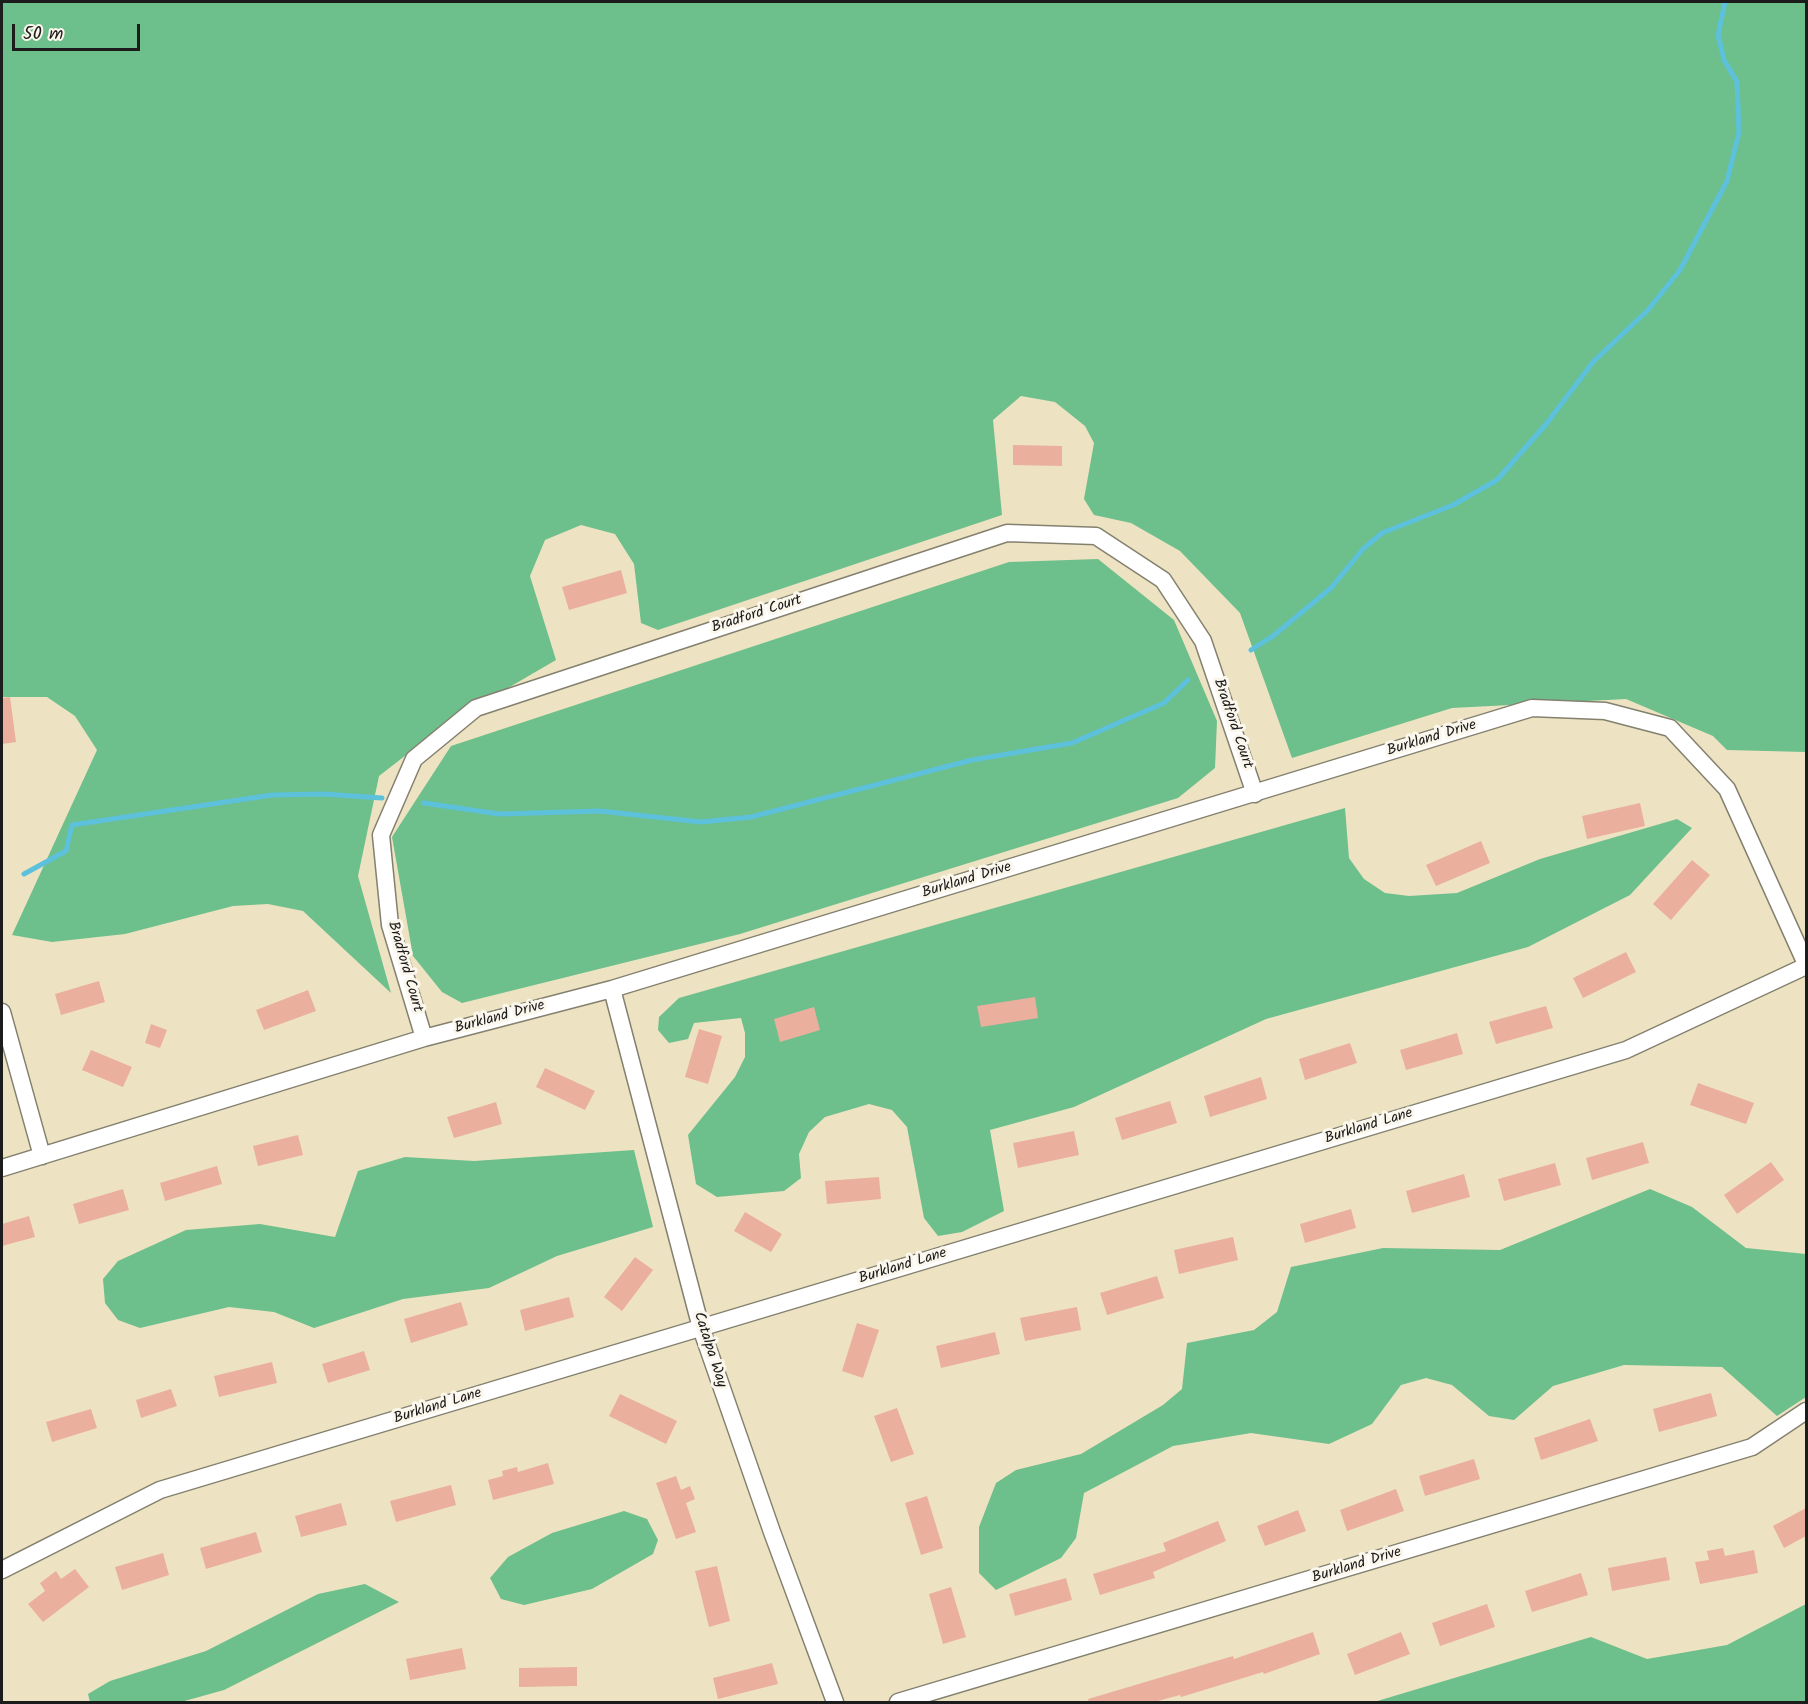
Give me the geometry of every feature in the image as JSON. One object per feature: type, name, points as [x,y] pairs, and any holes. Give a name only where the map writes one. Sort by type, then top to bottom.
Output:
[{"type":"street","name":"Bradford Court","points":[[424,1038],[390,925],[381,835],[414,759],[476,708],[1007,533],[1096,536],[1163,580],[1203,641],[1256,794]]},
{"type":"street","name":"Burkland Drive","points":[[2,1168],[424,1038],[612,989],[1532,708],[1605,711],[1670,728],[1727,789],[1806,965]]},
{"type":"street","name":"Burkland Lane","points":[[2,1570],[160,1490],[1626,1050],[1806,965]]},
{"type":"street","name":"Catalpa Way","points":[[612,989],[701,1328],[772,1532],[835,1702]]},
{"type":"street","points":[[2,1012],[42,1156]]},
{"type":"street","name":"Burkland Drive","points":[[898,1702],[1752,1447],[1806,1411]]},
{"type":"green space","points":[[2,2],[1806,2],[1806,752],[1727,750],[1713,736],[1626,699],[1452,708],[1292,758],[1240,613],[1180,551],[1131,523],[1094,515],[1084,499],[1094,443],[1085,426],[1055,402],[1021,396],[993,420],[1002,515],[658,630],[641,623],[634,564],[615,534],[581,525],[545,540],[530,576],[556,660],[446,724],[379,776],[358,876],[391,993],[303,911],[268,904],[233,906],[125,934],[52,942],[12,935],[97,750],[75,716],[47,697],[2,697]]},
{"type":"green space","points":[[1098,559],[1174,620],[1217,721],[1215,768],[1178,798],[740,934],[462,1003],[442,992],[413,956],[392,837],[451,746],[1009,562]]},
{"type":"green space","points":[[1345,808],[1349,858],[1364,879],[1385,893],[1409,896],[1457,893],[1540,859],[1677,819],[1692,828],[1630,895],[1528,947],[1266,1019],[1074,1107],[990,1130],[1004,1211],[962,1232],[938,1236],[924,1218],[907,1127],[892,1110],[869,1104],[825,1117],[809,1132],[799,1154],[801,1178],[784,1191],[717,1197],[696,1184],[688,1135],[735,1077],[745,1057],[745,1033],[741,1018],[694,1023],[688,1039],[669,1043],[658,1030],[659,1017],[679,998]]},
{"type":"green space","points":[[634,1150],[653,1227],[557,1256],[489,1288],[403,1299],[314,1328],[274,1312],[229,1307],[140,1328],[118,1320],[105,1303],[103,1279],[118,1261],[186,1230],[260,1224],[335,1237],[358,1171],[405,1157],[474,1161]]},
{"type":"green space","points":[[1650,1189],[1692,1207],[1746,1248],[1806,1254],[1806,1397],[1777,1416],[1722,1367],[1624,1365],[1553,1386],[1514,1420],[1489,1416],[1452,1385],[1426,1378],[1401,1385],[1372,1424],[1329,1444],[1251,1433],[1173,1446],[1084,1493],[1076,1538],[1061,1558],[996,1590],[979,1573],[979,1527],[996,1483],[1016,1470],[1081,1454],[1163,1405],[1182,1389],[1187,1343],[1254,1330],[1277,1312],[1291,1267],[1383,1248],[1500,1250]]},
{"type":"green space","points":[[624,1511],[647,1519],[658,1540],[653,1554],[592,1589],[524,1605],[501,1599],[490,1578],[508,1557],[552,1533]]},
{"type":"green space","points":[[365,1584],[399,1602],[224,1690],[181,1702],[90,1702],[88,1694],[110,1681],[206,1651],[318,1594]]},
{"type":"green space","points":[[1806,1604],[1806,1702],[1374,1702],[1591,1637],[1647,1659],[1727,1645]]},
{"type":"building","points":[[1013,445],[1062,446],[1062,466],[1013,465]]},
{"type":"building","points":[[621,570],[627,593],[569,610],[562,587]]},
{"type":"building","points":[[10,697],[16,742],[2,744],[2,698]]},
{"type":"building","points":[[1640,803],[1645,826],[1587,839],[1582,816]]},
{"type":"building","points":[[1481,841],[1490,863],[1436,886],[1426,865]]},
{"type":"building","points":[[1692,860],[1710,875],[1671,920],[1653,904]]},
{"type":"building","points":[[1626,952],[1636,972],[1583,998],[1573,978]]},
{"type":"building","points":[[99,981],[105,1002],[61,1015],[55,994]]},
{"type":"building","points":[[308,990],[316,1011],[264,1030],[256,1010]]},
{"type":"building","points":[[1035,997],[1038,1018],[981,1027],[977,1006]]},
{"type":"building","points":[[1546,1006],[1553,1028],[1496,1044],[1489,1022]]},
{"type":"building","points":[[814,1007],[820,1030],[780,1042],[774,1019]]},
{"type":"building","points":[[151,1024],[167,1030],[160,1048],[145,1043]]},
{"type":"building","points":[[699,1029],[722,1036],[708,1084],[685,1077]]},
{"type":"building","points":[[1457,1033],[1463,1054],[1406,1070],[1400,1050]]},
{"type":"building","points":[[1350,1043],[1357,1063],[1305,1080],[1299,1059]]},
{"type":"building","points":[[91,1050],[132,1067],[123,1087],[82,1070]]},
{"type":"building","points":[[545,1068],[595,1091],[585,1110],[536,1087]]},
{"type":"building","points":[[1261,1077],[1267,1099],[1210,1117],[1204,1096]]},
{"type":"building","points":[[1698,1083],[1754,1103],[1746,1124],[1690,1105]]},
{"type":"building","points":[[1170,1101],[1177,1123],[1122,1140],[1115,1118]]},
{"type":"building","points":[[496,1102],[502,1124],[454,1138],[447,1117]]},
{"type":"building","points":[[1074,1131],[1079,1155],[1018,1168],[1013,1143]]},
{"type":"building","points":[[298,1135],[303,1155],[258,1166],[253,1146]]},
{"type":"building","points":[[1643,1142],[1649,1163],[1592,1180],[1586,1158]]},
{"type":"building","points":[[1771,1162],[1784,1180],[1737,1214],[1724,1195]]},
{"type":"building","points":[[1555,1163],[1561,1185],[1504,1201],[1498,1179]]},
{"type":"building","points":[[217,1166],[222,1184],[165,1201],[160,1183]]},
{"type":"building","points":[[1464,1174],[1470,1197],[1412,1213],[1406,1191]]},
{"type":"building","points":[[879,1177],[881,1199],[827,1204],[825,1181]]},
{"type":"building","points":[[123,1189],[129,1210],[79,1224],[73,1204]]},
{"type":"building","points":[[1351,1209],[1356,1228],[1305,1243],[1300,1224]]},
{"type":"building","points":[[745,1212],[782,1234],[771,1252],[734,1231]]},
{"type":"building","points":[[29,1216],[35,1237],[2,1246],[2,1224]]},
{"type":"building","points":[[1233,1237],[1238,1260],[1179,1274],[1174,1250]]},
{"type":"building","points":[[635,1257],[653,1270],[622,1311],[604,1297]]},
{"type":"building","points":[[1157,1276],[1164,1298],[1107,1315],[1100,1293]]},
{"type":"building","points":[[569,1297],[574,1317],[525,1331],[520,1310]]},
{"type":"building","points":[[461,1302],[468,1325],[411,1343],[404,1319]]},
{"type":"building","points":[[1077,1307],[1081,1330],[1025,1341],[1020,1318]]},
{"type":"building","points":[[857,1323],[879,1330],[863,1378],[842,1371]]},
{"type":"building","points":[[995,1332],[1000,1354],[941,1368],[936,1346]]},
{"type":"building","points":[[364,1351],[370,1370],[328,1383],[322,1364]]},
{"type":"building","points":[[272,1362],[277,1383],[219,1397],[214,1376]]},
{"type":"building","points":[[171,1389],[177,1406],[141,1418],[136,1400]]},
{"type":"building","points":[[1711,1393],[1717,1416],[1659,1432],[1653,1409]]},
{"type":"building","points":[[620,1394],[677,1421],[666,1444],[609,1416]]},
{"type":"building","points":[[897,1408],[914,1454],[891,1462],[874,1416]]},
{"type":"building","points":[[91,1409],[97,1428],[52,1442],[46,1422]]},
{"type":"building","points":[[1590,1419],[1598,1441],[1541,1460],[1534,1438]]},
{"type":"building","points":[[1474,1459],[1480,1479],[1425,1496],[1419,1476]]},
{"type":"building","points":[[548,1463],[554,1484],[493,1500],[488,1480],[503,1476],[502,1471],[517,1467],[518,1472]]},
{"type":"building","points":[[676,1476],[681,1490],[690,1486],[695,1499],[686,1503],[696,1532],[676,1539],[656,1483]]},
{"type":"building","points":[[451,1485],[456,1505],[396,1522],[390,1501]]},
{"type":"building","points":[[1396,1489],[1404,1511],[1347,1531],[1340,1510]]},
{"type":"building","points":[[927,1496],[943,1548],[921,1555],[905,1503]]},
{"type":"building","points":[[341,1503],[347,1525],[301,1537],[295,1516]]},
{"type":"building","points":[[1806,1508],[1806,1536],[1784,1548],[1773,1526]]},
{"type":"building","points":[[1298,1510],[1306,1531],[1265,1546],[1257,1526]]},
{"type":"building","points":[[1218,1521],[1226,1541],[1153,1572],[1155,1578],[1100,1595],[1093,1574],[1166,1551],[1163,1543]]},
{"type":"building","points":[[256,1532],[262,1552],[206,1569],[200,1548]]},
{"type":"building","points":[[1723,1548],[1725,1556],[1754,1550],[1758,1573],[1700,1584],[1695,1562],[1709,1560],[1707,1551]]},
{"type":"building","points":[[163,1553],[169,1575],[122,1590],[115,1567]]},
{"type":"building","points":[[1666,1557],[1670,1580],[1612,1591],[1608,1568]]},
{"type":"building","points":[[717,1566],[730,1621],[709,1627],[695,1571]]},
{"type":"building","points":[[75,1569],[89,1587],[43,1622],[28,1604],[45,1591],[40,1583],[56,1571],[61,1579]]},
{"type":"building","points":[[1581,1573],[1588,1595],[1532,1612],[1525,1591]]},
{"type":"building","points":[[1066,1578],[1072,1600],[1015,1616],[1009,1594]]},
{"type":"building","points":[[951,1587],[966,1637],[943,1644],[929,1594]]},
{"type":"building","points":[[1487,1604],[1495,1627],[1440,1646],[1432,1623]]},
{"type":"building","points":[[1313,1632],[1320,1654],[1264,1674],[1263,1672],[1181,1697],[1180,1695],[1154,1702],[1089,1702],[1088,1699],[1233,1656],[1234,1659]]},
{"type":"building","points":[[1401,1632],[1410,1654],[1355,1675],[1347,1654]]},
{"type":"building","points":[[462,1648],[466,1669],[410,1680],[406,1659]]},
{"type":"building","points":[[772,1663],[778,1684],[718,1699],[713,1678]]},
{"type":"building","points":[[577,1667],[577,1686],[519,1687],[519,1668]]},
{"type":"waterway","points":[[1251,650],[1273,636],[1331,588],[1363,549],[1382,533],[1453,505],[1497,480],[1547,423],[1593,362],[1648,310],[1680,270],[1727,181],[1739,132],[1737,82],[1724,60],[1718,35],[1725,2]]},
{"type":"waterway","points":[[424,803],[499,814],[600,811],[701,822],[751,817],[972,760],[1072,743],[1164,703],[1188,680]]},
{"type":"waterway","points":[[24,874],[66,851],[72,825],[272,795],[323,794],[382,798]]}]
